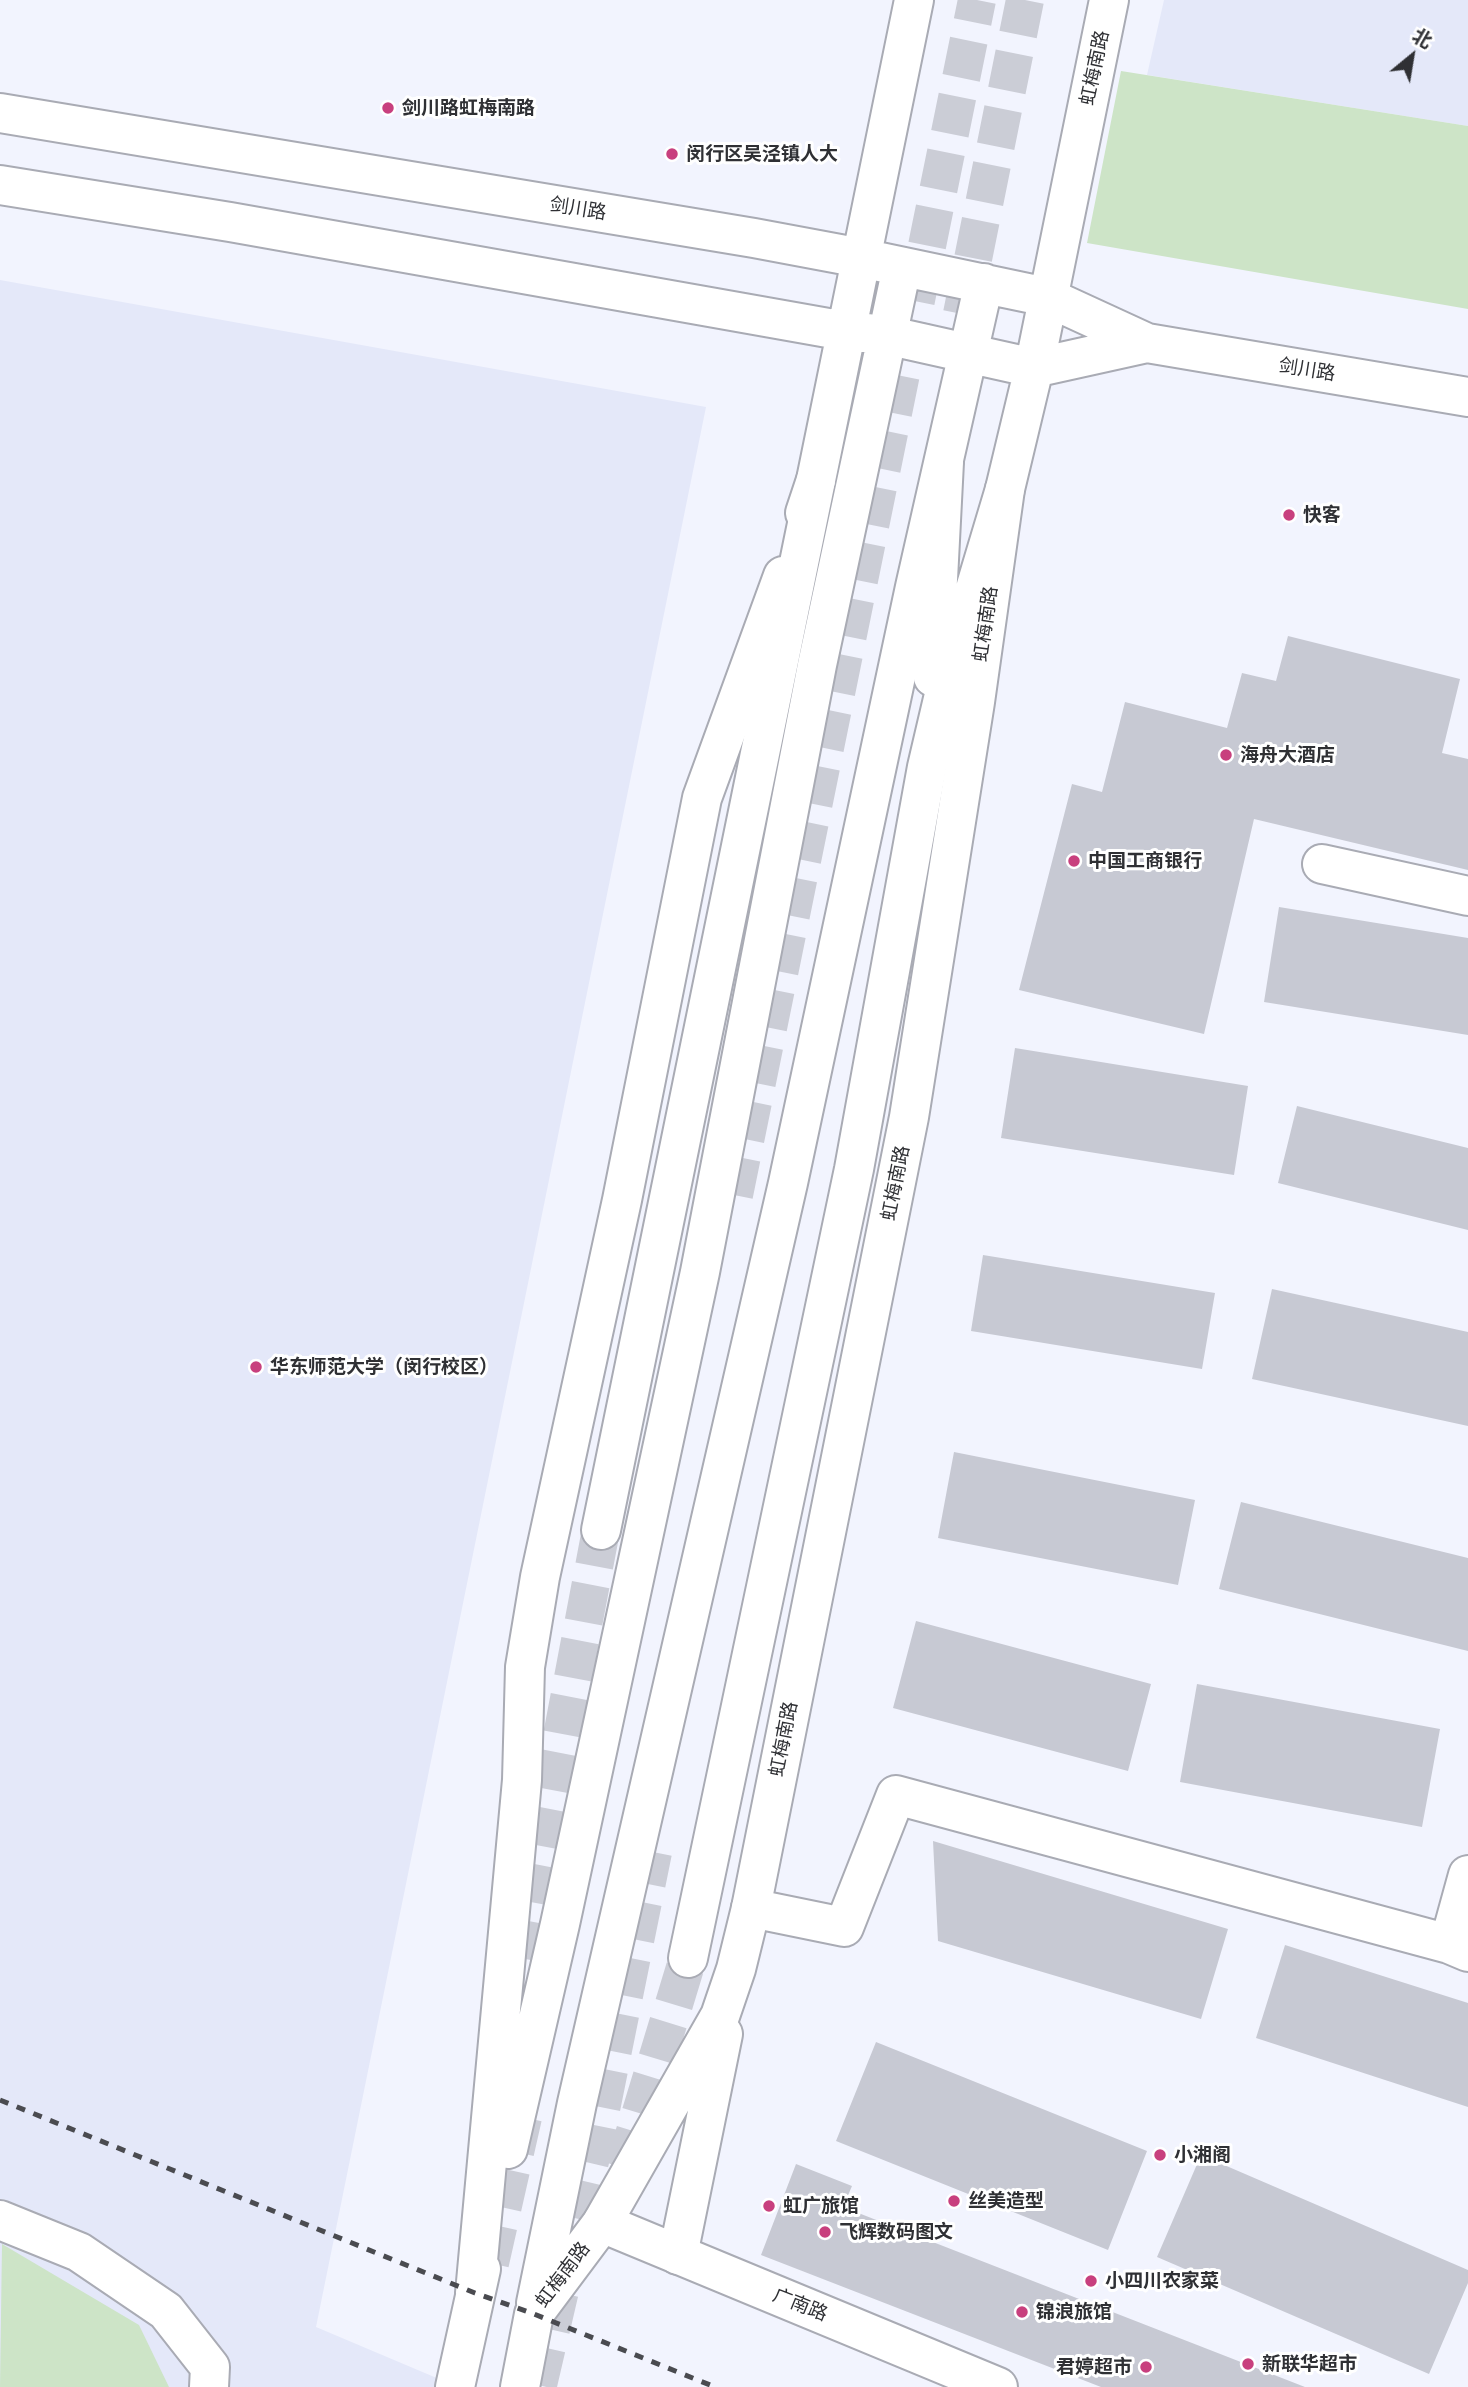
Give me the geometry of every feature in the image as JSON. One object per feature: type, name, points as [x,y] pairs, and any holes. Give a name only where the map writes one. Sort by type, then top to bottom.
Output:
[{"type":"main road","points":[[601,1530],[914,0]]},
{"type":"main road","name":"虹梅南路","points":[[534,2314],[602,2223],[720,2015],[736,1969],[751,1908],[909,1118],[975,702],[1005,489],[1034,368],[1109,0]]},
{"type":"main road","name":"剑川路","points":[[0,113],[861,258],[1048,297],[1147,343],[1468,397]]},
{"type":"main road","name":"剑川路","points":[[0,185],[244,225],[845,331],[886,335],[1034,368],[1147,343]]},
{"type":"main road","points":[[455,2387],[560,1924],[697,1285],[820,652],[902,267]]},
{"type":"main road","name":"虹梅南路","points":[[520,2387],[577,2103],[788,1183],[915,587],[984,283]]},
{"type":"main road","points":[[927,766],[944,462]]},
{"type":"main road","points":[[475,2293],[522,1780],[525,1667],[540,1577],[622,1200],[702,798],[768,622],[816,480]]},
{"type":"main road","points":[[688,1958],[854,1169],[927,766],[946,686],[1005,489]]},
{"type":"main road","points":[[1322,864],[1468,896]]},
{"type":"main road","points":[[751,1908],[844,1927],[896,1795],[1458,1948],[1468,1875]]},
{"type":"main road","points":[[678,2255],[736,1969]]},
{"type":"main road","points":[[0,2220],[79,2252],[166,2311],[210,2367],[209,2387]]},
{"type":"main road","name":"广南路","points":[[602,2223],[998,2387]]},
{"type":"shaded area","points":[[1164,0],[1468,0],[1468,126],[1147,75]]},
{"type":"shaded area","name":"华东师范大学（闵行校区）","points":[[0,280],[706,407],[316,2327],[458,2387],[0,2387]]},
{"type":"green space","points":[[1121,71],[1468,126],[1468,309],[1087,243]]},
{"type":"green space","points":[[2,2244],[139,2325],[169,2387],[0,2387]]},
{"type":"building","name":"海舟大酒店","points":[[1288,636],[1460,679],[1442,753],[1468,759],[1468,870],[1254,819],[1204,1034],[1019,990],[1072,784],[1102,792],[1125,702],[1227,728],[1242,673],[1276,681]]},
{"type":"building","points":[[1279,907],[1468,938],[1468,1035],[1264,1002]]},
{"type":"building","points":[[1015,1048],[1248,1086],[1234,1175],[1001,1138]]},
{"type":"building","points":[[1297,1106],[1468,1148],[1468,1230],[1278,1183]]},
{"type":"building","points":[[983,1255],[1215,1293],[1202,1369],[971,1331]]},
{"type":"building","points":[[1272,1289],[1468,1332],[1468,1426],[1252,1379]]},
{"type":"building","points":[[954,1452],[1195,1500],[1178,1585],[938,1538]]},
{"type":"building","points":[[1241,1502],[1468,1558],[1468,1651],[1219,1589]]},
{"type":"building","points":[[916,1621],[1151,1684],[1128,1771],[893,1708]]},
{"type":"building","points":[[1197,1684],[1440,1729],[1422,1827],[1180,1782]]},
{"type":"building","points":[[933,1841],[1228,1929],[1201,2019],[938,1941]]},
{"type":"building","points":[[1285,1945],[1468,2003],[1468,2107],[1256,2038]]},
{"type":"building","points":[[876,2042],[1147,2151],[1108,2250],[836,2141]]},
{"type":"building","points":[[1201,2155],[1468,2270],[1468,2283],[1429,2374],[1157,2257]]},
{"type":"building","points":[[796,2164],[852,2186],[843,2207],[1305,2387],[1101,2387],[761,2255]]},
{"type":"tunnel","points":[[734,1195],[977,0]]},
{"type":"tunnel","points":[[962,314],[1025,0]]},
{"type":"tunnel","points":[[520,1958],[601,1530]]},
{"type":"tunnel","points":[[538,2385],[594,2144],[653,1852]]},
{"type":"tunnel","points":[[624,2168],[688,1958]]},
{"type":"tunnel","points":[[490,2263],[523,2117]]},
{"type":"railway","points":[[0,2100],[475,2293],[715,2387]]},
{"type":"place","name":"剑川路虹梅南路","points":[[388,108]]},
{"type":"place","name":"闵行区吴泾镇人大","points":[[672,154]]},
{"type":"place","name":"快客","points":[[1289,515]]},
{"type":"place","name":"海舟大酒店","points":[[1226,755]]},
{"type":"place","name":"中国工商银行","points":[[1074,861]]},
{"type":"place","name":"华东师范大学（闵行校区）","points":[[256,1367]]},
{"type":"place","name":"小湘阁","points":[[1160,2155]]},
{"type":"place","name":"丝美造型","points":[[954,2201]]},
{"type":"place","name":"虹广旅馆","points":[[769,2206]]},
{"type":"place","name":"飞辉数码图文","points":[[825,2232]]},
{"type":"place","name":"小四川农家菜","points":[[1091,2281]]},
{"type":"place","name":"锦浪旅馆","points":[[1022,2312]]},
{"type":"place","name":"新联华超市","points":[[1248,2364]]},
{"type":"place","name":"君婷超市","points":[[1146,2367]]}]
